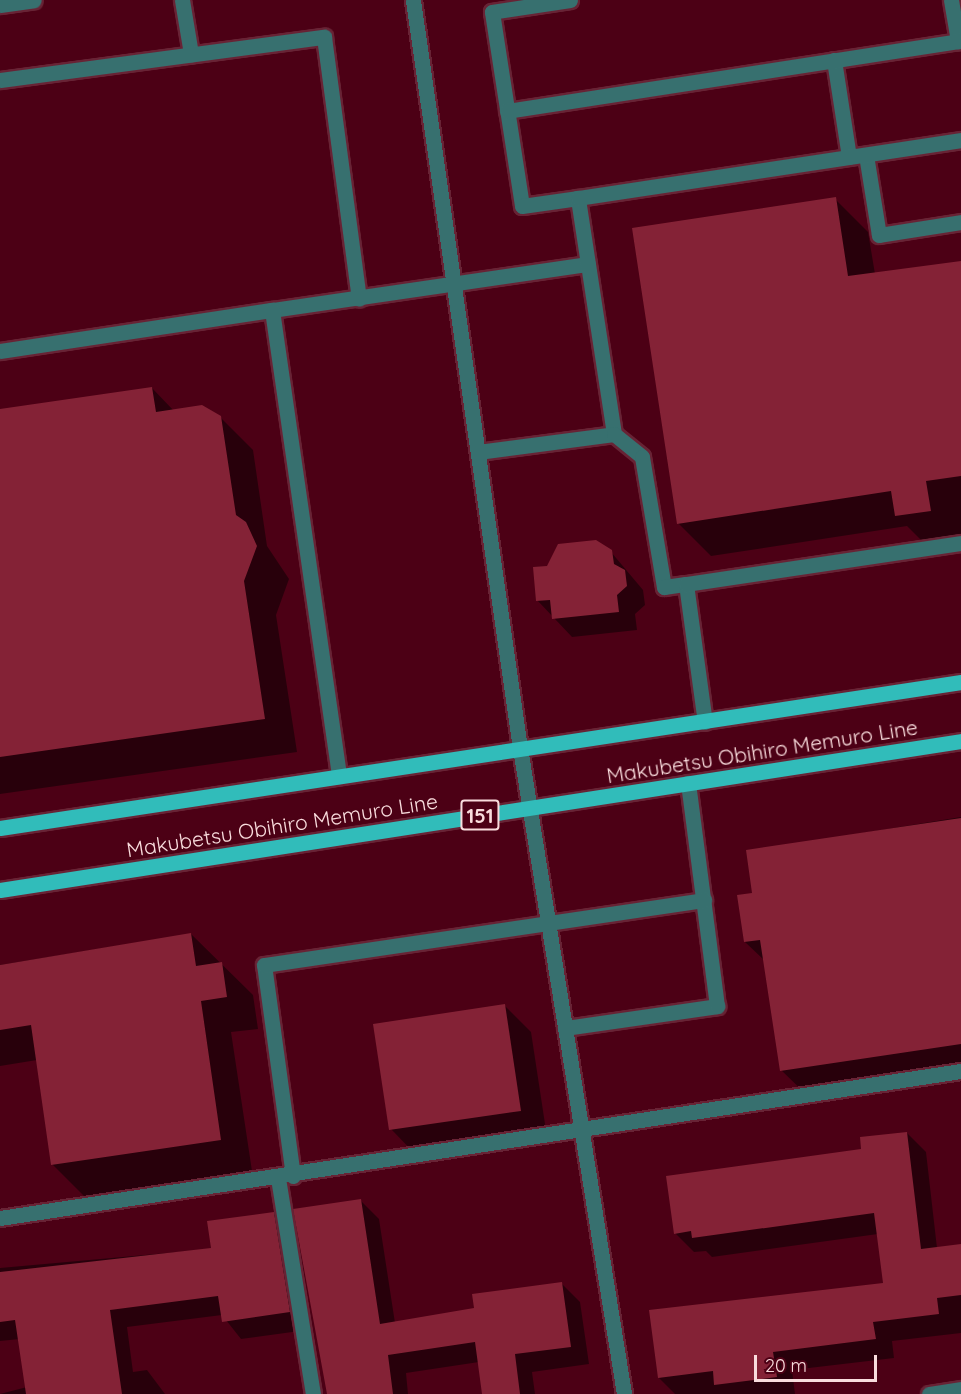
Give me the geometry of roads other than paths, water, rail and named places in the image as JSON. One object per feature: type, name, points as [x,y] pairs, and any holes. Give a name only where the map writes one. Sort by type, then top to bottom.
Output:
[{"type":"main road","name":"Makubetsu Obihiro Memuro Line","points":[[0,828],[961,682]]},
{"type":"main road","name":"Makubetsu Obihiro Memuro Line","points":[[0,890],[961,741]]},
{"type":"street","points":[[0,5],[34,0]]},
{"type":"street","points":[[182,0],[191,54]]},
{"type":"street","points":[[414,0],[520,748],[624,1394]]},
{"type":"street","points":[[570,0],[492,12],[522,206],[961,140]]},
{"type":"street","points":[[507,111],[960,41],[951,0]]},
{"type":"street","points":[[0,80],[324,37],[359,298]]},
{"type":"street","points":[[834,60],[849,157]]},
{"type":"street","points":[[866,155],[879,235],[961,222]]},
{"type":"street","points":[[578,198],[614,434],[642,457],[664,587],[961,543]]},
{"type":"street","points":[[0,351],[588,264]]},
{"type":"street","points":[[272,310],[339,776]]},
{"type":"street","points":[[478,452],[614,434]]},
{"type":"street","points":[[686,584],[705,722]]},
{"type":"street","points":[[565,1028],[717,1006],[688,783]]},
{"type":"street","points":[[313,1394],[286,1177],[264,965],[704,900]]},
{"type":"street","points":[[0,1218],[582,1132],[961,1071]]},
{"type":"street","points":[[929,1394],[961,1389]]}]
